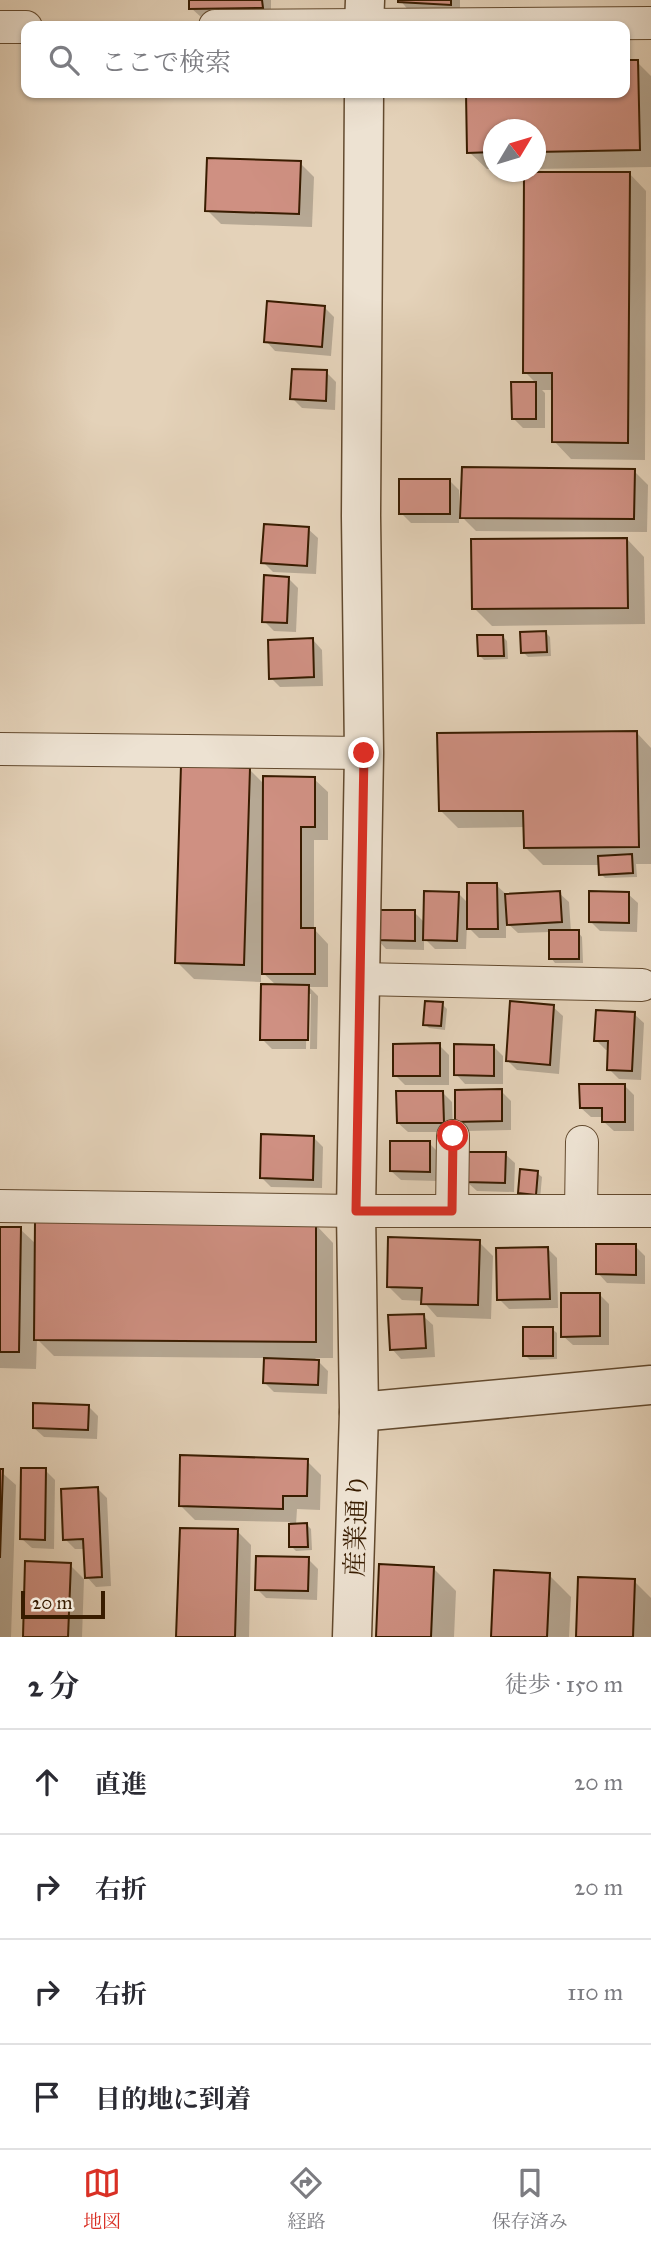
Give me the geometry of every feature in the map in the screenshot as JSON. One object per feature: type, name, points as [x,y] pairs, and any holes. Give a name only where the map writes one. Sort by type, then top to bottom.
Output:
[{"type":"street","points":[[364,21],[365,0]]},
{"type":"street","points":[[630,23],[651,23]]},
{"type":"street","points":[[0,27],[21,27]]},
{"type":"street","name":"産業通り","points":[[352,1637],[359,1412],[356,1211],[364,753],[361,516],[364,98]]},
{"type":"street","points":[[0,748],[364,753]]},
{"type":"street","points":[[360,979],[642,985]]},
{"type":"street","points":[[452,1211],[453,1136]]},
{"type":"street","points":[[582,1142],[582,1211]]},
{"type":"street","points":[[0,1206],[651,1212]]},
{"type":"street","points":[[359,1412],[651,1385]]},
{"type":"building","points":[[189,0],[262,0],[263,8],[189,9]]},
{"type":"building","points":[[451,0],[451,5],[398,2]]},
{"type":"building","points":[[630,60],[638,60],[640,150],[546,152],[546,119],[483,119],[483,152],[467,153],[466,98],[630,98]]},
{"type":"building","points":[[207,158],[301,161],[299,214],[205,211]]},
{"type":"building","points":[[546,172],[630,172],[628,443],[552,442],[552,373],[523,373],[524,182],[546,182]]},
{"type":"building","points":[[267,301],[325,306],[322,347],[264,342]]},
{"type":"building","points":[[292,369],[327,370],[326,401],[290,399]]},
{"type":"building","points":[[511,382],[536,382],[536,419],[512,419]]},
{"type":"building","points":[[462,467],[635,469],[634,519],[460,518]]},
{"type":"building","points":[[399,479],[450,479],[450,514],[399,514]]},
{"type":"building","points":[[264,524],[309,527],[307,566],[261,563]]},
{"type":"building","points":[[627,538],[628,608],[472,609],[471,539]]},
{"type":"building","points":[[264,575],[289,577],[287,623],[262,622]]},
{"type":"building","points":[[546,631],[547,652],[521,653],[520,632]]},
{"type":"building","points":[[477,635],[503,635],[504,656],[478,656]]},
{"type":"building","points":[[313,638],[314,677],[269,679],[268,640]]},
{"type":"building","points":[[637,731],[639,847],[524,848],[523,811],[439,811],[437,733]]},
{"type":"building","points":[[181,765],[250,768],[244,965],[175,963]]},
{"type":"building","points":[[263,776],[315,777],[315,827],[301,827],[301,928],[315,928],[315,974],[262,974]]},
{"type":"building","points":[[632,854],[633,873],[599,875],[598,856]]},
{"type":"building","points":[[467,883],[497,883],[498,929],[467,929]]},
{"type":"building","points":[[424,891],[459,892],[457,941],[423,940]]},
{"type":"building","points":[[560,891],[562,922],[507,925],[505,894]]},
{"type":"building","points":[[589,891],[629,892],[629,923],[589,922]]},
{"type":"building","points":[[375,910],[415,910],[415,941],[375,940]]},
{"type":"building","points":[[549,930],[579,930],[579,959],[549,959]]},
{"type":"building","points":[[261,984],[309,985],[308,1040],[260,1040]]},
{"type":"building","points":[[425,1001],[443,1002],[441,1026],[423,1025]]},
{"type":"building","points":[[510,1001],[554,1005],[550,1065],[506,1061]]},
{"type":"building","points":[[596,1010],[635,1012],[632,1071],[607,1070],[608,1041],[594,1041]]},
{"type":"building","points":[[440,1043],[440,1076],[393,1076],[393,1044]]},
{"type":"building","points":[[454,1044],[494,1045],[494,1076],[454,1075]]},
{"type":"building","points":[[579,1084],[625,1084],[625,1122],[602,1122],[602,1108],[580,1108]]},
{"type":"building","points":[[502,1089],[502,1121],[455,1122],[455,1090]]},
{"type":"building","points":[[396,1091],[443,1091],[444,1123],[397,1123]]},
{"type":"building","points":[[261,1134],[314,1136],[313,1180],[260,1178]]},
{"type":"building","points":[[390,1141],[430,1141],[430,1172],[390,1171]]},
{"type":"building","points":[[466,1152],[506,1152],[505,1183],[466,1182]]},
{"type":"building","points":[[520,1169],[538,1171],[536,1195],[518,1193]]},
{"type":"building","points":[[35,1221],[316,1223],[316,1342],[34,1340]]},
{"type":"building","points":[[0,1227],[21,1227],[19,1352],[0,1352]]},
{"type":"building","points":[[388,1237],[480,1240],[478,1305],[421,1304],[422,1288],[387,1287]]},
{"type":"building","points":[[596,1244],[636,1244],[636,1275],[596,1274]]},
{"type":"building","points":[[548,1247],[550,1299],[497,1300],[496,1248]]},
{"type":"building","points":[[561,1293],[600,1293],[600,1336],[561,1337]]},
{"type":"building","points":[[424,1314],[426,1348],[390,1350],[388,1315]]},
{"type":"building","points":[[523,1327],[553,1327],[553,1356],[523,1356]]},
{"type":"building","points":[[264,1358],[319,1360],[318,1385],[263,1383]]},
{"type":"building","points":[[33,1403],[89,1405],[88,1430],[33,1428]]},
{"type":"building","points":[[180,1455],[308,1459],[307,1496],[283,1496],[283,1509],[179,1506]]},
{"type":"building","points":[[21,1468],[46,1468],[45,1540],[20,1539]]},
{"type":"building","points":[[0,1469],[3,1469],[0,1558]]},
{"type":"building","points":[[98,1487],[102,1577],[85,1578],[83,1539],[63,1540],[61,1489]]},
{"type":"building","points":[[307,1523],[308,1547],[289,1547],[289,1524]]},
{"type":"building","points":[[180,1528],[238,1529],[235,1637],[176,1637]]},
{"type":"building","points":[[256,1556],[309,1557],[308,1591],[255,1590]]},
{"type":"building","points":[[25,1561],[71,1563],[68,1637],[23,1637]]},
{"type":"building","points":[[379,1564],[434,1567],[431,1637],[376,1637]]},
{"type":"building","points":[[494,1570],[550,1573],[547,1637],[491,1637]]},
{"type":"building","points":[[578,1577],[635,1579],[633,1637],[576,1637]]},
{"type":"route","points":[[364,753],[356,1211],[452,1211],[453,1136]]}]
